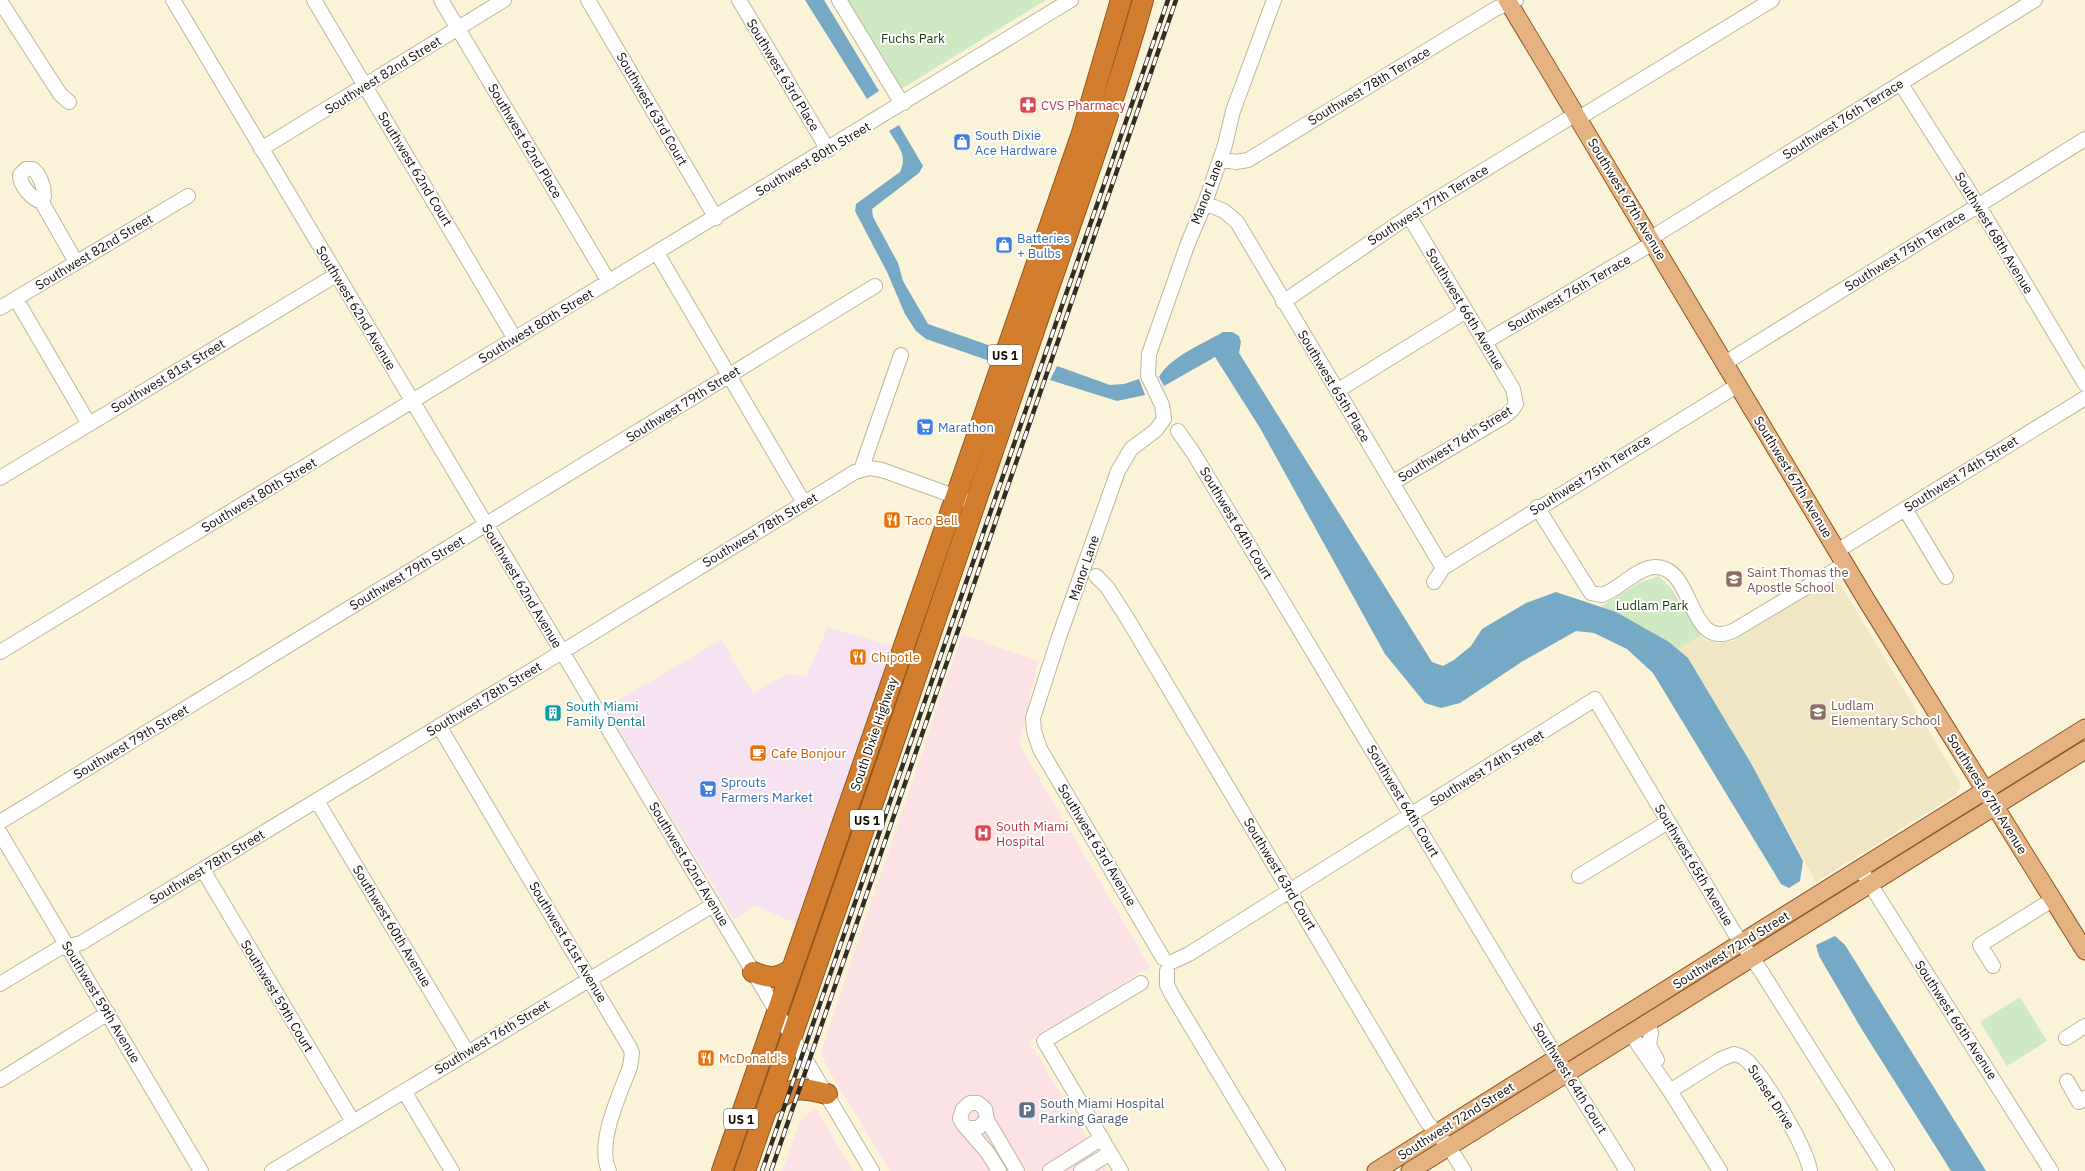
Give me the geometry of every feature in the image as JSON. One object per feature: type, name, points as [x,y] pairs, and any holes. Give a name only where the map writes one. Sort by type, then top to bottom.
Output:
[{"type":"highway","name":"South Dixie Highway","points":[[722,1171],[1082,133],[1121,0]]},
{"type":"highway","name":"South Dixie Highway","points":[[745,1171],[976,503],[1050,282],[1102,138],[1143,0]]},
{"type":"highway","points":[[1050,282],[1048,267],[1061,228],[1059,220],[1054,213]]},
{"type":"highway","points":[[753,972],[773,978],[783,976],[792,969]]},
{"type":"highway","points":[[767,1108],[789,1091],[805,1088],[827,1094]]},
{"type":"main road","name":"Southwest 67th Avenue","points":[[1511,1],[1577,116],[1841,557],[1995,808],[2085,951]]},
{"type":"main road","name":"Southwest 72nd Street","points":[[1376,1171],[2085,728]]},
{"type":"main road","name":"Southwest 72nd Street","points":[[1410,1171],[1870,884],[1995,808],[2085,750]]},
{"type":"street","name":"Southwest 62nd Avenue","points":[[173,0],[872,1171]]},
{"type":"street","name":"Southwest 62nd Court","points":[[314,0],[516,339]]},
{"type":"street","name":"Southwest 62nd Place","points":[[441,0],[609,282]]},
{"type":"street","name":"Southwest 82nd Street","points":[[261,149],[504,0]]},
{"type":"street","name":"Southwest 63rd Court","points":[[588,0],[716,218]]},
{"type":"street","name":"Southwest 63rd Place","points":[[739,0],[828,150]]},
{"type":"street","points":[[839,0],[895,93],[904,103]]},
{"type":"street","name":"Southwest 80th Street","points":[[0,652],[828,150],[1071,0]]},
{"type":"street","name":"Southwest 77th Terrace","points":[[1283,302],[1410,216],[1772,0]]},
{"type":"street","name":"Southwest 76th Terrace","points":[[1485,342],[1652,241],[2035,0]]},
{"type":"street","points":[[0,1],[60,94],[68,102]]},
{"type":"street","name":"Southwest 78th Terrace","points":[[1220,159],[1236,162],[1248,160],[1495,9],[1511,1]]},
{"type":"street","name":"Manor Lane","points":[[1034,731],[1036,707],[1118,471],[1131,449],[1156,430],[1163,422],[1163,408],[1148,374],[1149,354],[1191,234],[1205,203],[1220,159],[1233,111],[1271,6]]},
{"type":"street","name":"Southwest 68th Avenue","points":[[1901,84],[1978,206],[2085,384]]},
{"type":"street","name":"Southwest 75th Terrace","points":[[1725,363],[2085,139]]},
{"type":"street","name":"Southwest 82nd Street","points":[[0,308],[188,196]]},
{"type":"street","points":[[42,202],[76,262]]},
{"type":"street","name":"Southwest 65th Place","points":[[1205,203],[1224,210],[1234,218],[1443,568]]},
{"type":"street","name":"Southwest 66th Avenue","points":[[1410,216],[1513,389],[1516,404]]},
{"type":"street","points":[[656,253],[804,503]]},
{"type":"street","name":"Southwest 81st Street","points":[[0,478],[336,275]]},
{"type":"street","name":"Southwest 79th Street","points":[[0,822],[875,286]]},
{"type":"street","points":[[16,298],[89,424]]},
{"type":"street","points":[[1337,391],[1466,311]]},
{"type":"street","points":[[861,470],[901,355]]},
{"type":"street","name":"Southwest 75th Terrace","points":[[1443,568],[1537,507],[1738,384]]},
{"type":"street","name":"Southwest 74th Street","points":[[1537,507],[1586,588],[1593,595],[1604,594],[1646,569],[1655,567],[1662,568],[1676,578],[1700,621],[1713,634],[1722,635],[1733,631],[1819,579],[1841,557],[1905,509],[2085,398]]},
{"type":"street","name":"Southwest 76th Street","points":[[1392,483],[1505,416],[1516,404]]},
{"type":"street","name":"Southwest 64th Court","points":[[1178,431],[1194,454],[1412,815],[1566,1074],[1627,1171]]},
{"type":"street","name":"Southwest 78th Street","points":[[0,984],[58,950],[81,943],[562,652],[804,503],[861,470],[873,468],[882,470],[955,497],[976,503]]},
{"type":"street","points":[[1905,509],[1946,577]]},
{"type":"street","points":[[1434,582],[1443,568]]},
{"type":"street","name":"Southwest 63rd Court","points":[[1096,576],[1107,587],[1127,618],[1427,1122],[1449,1147],[1464,1171]]},
{"type":"street","name":"Southwest 74th Street","points":[[1168,963],[1189,954],[1291,892],[1594,699]]},
{"type":"street","name":"Southwest 65th Avenue","points":[[1594,699],[1742,943],[1887,1171]]},
{"type":"street","name":"Southwest 61st Avenue","points":[[439,726],[590,979],[632,1053],[630,1066],[606,1142],[605,1160],[609,1171]]},
{"type":"street","name":"Southwest 63rd Avenue","points":[[1034,731],[1042,754],[1168,963],[1166,985],[1278,1171]]},
{"type":"street","name":"Southwest 60th Avenue","points":[[317,801],[467,1052]]},
{"type":"street","points":[[1579,876],[1668,822]]},
{"type":"street","name":"Southwest 59th Avenue","points":[[0,832],[201,1171]]},
{"type":"street","name":"Southwest 66th Avenue","points":[[1860,868],[2051,1171]]},
{"type":"street","name":"Southwest 59th Court","points":[[202,870],[353,1122]]},
{"type":"street","points":[[1993,966],[1980,945],[2052,900]]},
{"type":"street","name":"Southwest 76th Street","points":[[280,1169],[467,1052],[713,905]]},
{"type":"street","points":[[1121,1171],[1044,1041],[1141,983]]},
{"type":"street","points":[[0,1080],[108,1013]]},
{"type":"street","points":[[1648,1023],[1650,1033],[1649,1045],[1663,1070],[1661,1076]]},
{"type":"street","points":[[2066,1038],[2085,1026]]},
{"type":"street","points":[[1631,1034],[1653,1069],[1661,1076],[1720,1171]]},
{"type":"street","name":"Sunset Drive","points":[[1670,1091],[1728,1055],[1734,1054],[1745,1059],[1762,1080],[1802,1145],[1810,1171]]},
{"type":"street","points":[[2066,1081],[2079,1102],[2085,1098]]},
{"type":"street","points":[[404,1091],[452,1171]]},
{"type":"street","points":[[999,1171],[988,1153],[963,1124],[960,1118],[961,1111],[967,1104],[975,1103],[982,1106],[986,1113],[986,1120],[1017,1171]]},
{"type":"street","points":[[968,1128],[978,1128],[986,1120]]},
{"type":"street","points":[[1050,1171],[1102,1138]]},
{"type":"street","points":[[1081,1171],[1110,1153]]},
{"type":"shaded area","name":"Ludlam Elementary School","points":[[1835,582],[1841,585],[1959,781],[1960,788],[1955,795],[1816,882],[1752,765],[1688,658],[1678,649],[1701,636],[1706,640],[1718,643],[1733,641],[1829,583]]},
{"type":"shaded area","points":[[828,627],[896,647],[797,924],[755,905],[734,919],[605,708],[721,640],[753,693],[787,674],[806,676]]},
{"type":"shaded area","name":"South Miami Hospital","points":[[962,634],[1038,661],[1019,744],[1150,967],[1033,1038],[1030,1043],[1107,1171],[890,1171],[829,1071],[821,1052]]},
{"type":"shaded area","points":[[815,1107],[853,1171],[782,1171],[801,1120]]},
{"type":"green space","name":"Fuchs Park","points":[[846,0],[1046,0],[898,91]]},
{"type":"green space","name":"Ludlam Park","points":[[1659,576],[1671,588],[1701,636],[1678,649],[1616,612],[1601,607],[1639,583]]},
{"type":"green space","points":[[2020,997],[2047,1041],[2007,1066],[1980,1022]]},
{"type":"water","points":[[805,0],[824,0],[879,91],[867,99]]},
{"type":"water","points":[[899,125],[923,166],[919,173],[872,209],[873,217],[898,263],[903,281],[928,324],[994,347],[990,361],[926,339],[916,331],[905,314],[887,272],[855,211],[856,204],[900,172],[903,161],[901,151],[889,131]]},
{"type":"water","points":[[1223,332],[1232,332],[1239,336],[1241,342],[1239,353],[1432,662],[1443,666],[1454,660],[1471,646],[1482,629],[1526,603],[1556,592],[1616,612],[1669,642],[1688,658],[1752,765],[1803,861],[1800,881],[1789,888],[1781,884],[1653,673],[1627,649],[1594,633],[1576,631],[1523,661],[1460,703],[1441,708],[1425,703],[1385,654],[1260,428],[1215,357],[1164,386],[1159,377],[1171,363],[1179,357]]},
{"type":"water","points":[[1057,366],[1110,385],[1124,384],[1139,379],[1145,395],[1117,401],[1050,380]]},
{"type":"water","points":[[1835,936],[1845,945],[1986,1171],[1951,1171],[1861,1028],[1819,956],[1816,945]]},
{"type":"railway","points":[[762,1171],[1168,0]]},
{"type":"railway","points":[[771,1171],[1176,0]]},
{"type":"place","name":"CVS Pharmacy","points":[[1028,105]]},
{"type":"place","name":"South Dixie Ace Hardware","points":[[962,142]]},
{"type":"place","name":"Batteries + Bulbs","points":[[1004,245]]},
{"type":"place","name":"Marathon","points":[[925,427]]},
{"type":"place","name":"Taco Bell","points":[[892,520]]},
{"type":"place","name":"Saint Thomas the Apostle School","points":[[1734,579]]},
{"type":"place","name":"Chipotle","points":[[858,657]]},
{"type":"place","name":"Ludlam Elementary School","points":[[1818,712]]},
{"type":"place","name":"South Miami Family Dental","points":[[553,713]]},
{"type":"place","name":"Cafe Bonjour","points":[[758,753]]},
{"type":"place","name":"Sprouts Farmers Market","points":[[708,789]]},
{"type":"place","name":"South Miami Hospital","points":[[983,833]]},
{"type":"place","name":"McDonald's","points":[[706,1058]]},
{"type":"place","name":"South Miami Hospital Parking Garage","points":[[1027,1110]]}]
